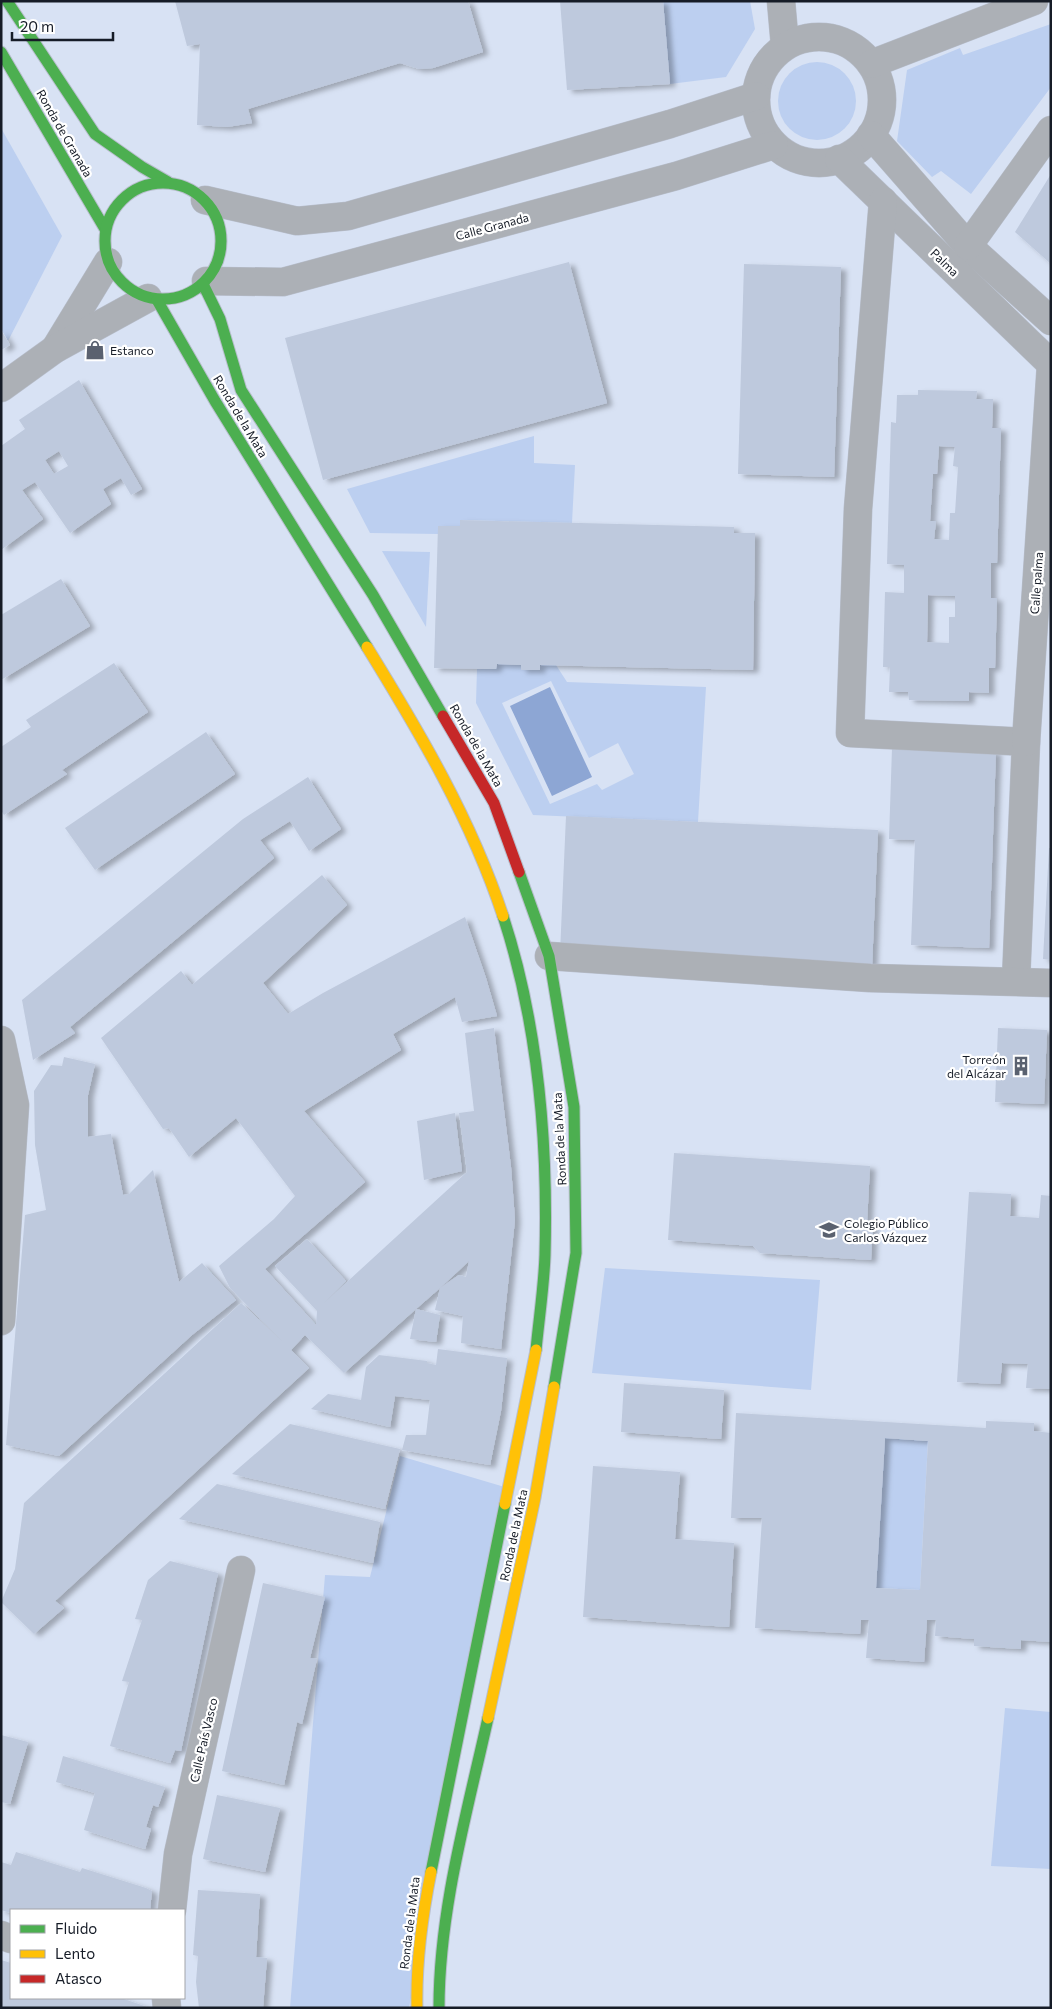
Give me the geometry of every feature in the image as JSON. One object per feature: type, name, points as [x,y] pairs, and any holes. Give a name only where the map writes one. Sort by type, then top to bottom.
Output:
[{"type":"highway","name":"Ronda de Granada","points":[[7,1],[95,134],[142,167],[168,182]]},
{"type":"highway","name":"Ronda de Granada","points":[[1,52],[105,229]]},
{"type":"highway","points":[[168,182],[188,188],[205,200],[217,219],[221,240],[217,262],[204,283],[192,292],[175,299],[153,299],[131,291],[117,278],[108,262],[104,246],[105,229],[114,209],[128,194],[147,184],[168,182]]},
{"type":"highway","name":"Ronda de la Mata","points":[[204,283],[220,319],[241,390],[373,595],[494,803],[548,956],[574,1107],[576,1253],[535,1498],[445,1918],[439,1974],[440,2008]]},
{"type":"highway","name":"Ronda de la Mata","points":[[153,299],[416,727],[466,820],[494,888],[514,948],[526,998],[536,1064],[543,1151],[545,1255],[536,1353],[423,1910],[416,1971],[418,2008]]},
{"type":"street","points":[[781,1],[786,46]]},
{"type":"street","points":[[871,64],[1034,1]]},
{"type":"street","points":[[805,38],[833,38],[856,48],[871,64],[879,81],[882,107],[871,135],[850,156],[816,164],[788,155],[774,145],[764,131],[757,114],[756,96],[758,82],[771,59],[786,46],[805,38]]},
{"type":"street","points":[[205,200],[298,221],[348,216],[670,124],[756,96]]},
{"type":"street","points":[[968,246],[1051,130]]},
{"type":"street","points":[[871,135],[968,246],[1051,321]]},
{"type":"street","name":"Calle Granada","points":[[204,283],[284,282],[676,176],[774,145]]},
{"type":"street","name":"Palma","points":[[839,159],[1051,364]]},
{"type":"street","points":[[883,201],[858,509],[850,733],[1026,742]]},
{"type":"street","points":[[54,349],[108,262]]},
{"type":"street","points":[[1,388],[54,349],[153,299]]},
{"type":"street","name":"Calle palma","points":[[1016,981],[1026,742],[1051,364]]},
{"type":"street","points":[[548,956],[870,978],[1051,982]]},
{"type":"street","points":[[1,1040],[15,1105],[1,1321]]},
{"type":"street","name":"Calle País Vasco","points":[[172,1909],[178,1854],[241,1570]]},
{"type":"shaded area","points":[[663,1],[750,1],[755,29],[726,77],[670,84]]},
{"type":"shaded area","points":[[1051,24],[1051,87],[971,194],[941,171],[932,177],[897,141],[907,70],[960,48],[963,55]]},
{"type":"shaded area","points":[[817,62],[832,65],[845,73],[853,86],[856,101],[853,116],[845,129],[832,137],[817,140],[802,137],[789,129],[781,116],[778,101],[781,86],[789,73],[802,65]]},
{"type":"shaded area","points":[[1,128],[62,236],[8,341],[1,329]]},
{"type":"shaded area","points":[[534,436],[534,463],[575,465],[572,523],[460,520],[460,526],[438,526],[438,534],[370,533],[347,489]]},
{"type":"shaded area","points":[[382,551],[430,552],[426,627]]},
{"type":"shaded area","points":[[497,664],[521,665],[521,670],[540,665],[556,665],[567,682],[706,687],[698,822],[533,815],[476,703],[477,669],[496,669]],"holes":[[[551,681],[589,758],[618,743],[634,774],[602,790],[597,784],[550,804],[502,703]]]},
{"type":"shaded area","points":[[550,687],[592,777],[552,796],[510,706]]},
{"type":"shaded area","points":[[605,1268],[820,1280],[811,1390],[592,1373]]},
{"type":"shaded area","points":[[885,1438],[928,1441],[920,1590],[876,1588]]},
{"type":"shaded area","points":[[400,1456],[508,1488],[409,2008],[290,2008],[325,1575],[370,1577]]},
{"type":"shaded area","points":[[1005,1708],[1051,1712],[1051,1869],[991,1866]]},
{"type":"building","points":[[175,1],[468,1],[483,52],[433,68],[419,69],[400,63],[248,109],[252,123],[227,127],[197,125],[200,44],[187,46]]},
{"type":"building","points":[[560,1],[663,1],[670,84],[567,90]]},
{"type":"building","points":[[1051,174],[1051,264],[1015,232]]},
{"type":"building","points":[[569,262],[607,403],[323,480],[285,338]]},
{"type":"building","points":[[744,264],[841,267],[834,477],[738,474]]},
{"type":"building","points":[[1,330],[10,345],[1,350]]},
{"type":"building","points":[[79,380],[142,489],[131,495],[121,478],[103,489],[111,504],[70,533],[35,482],[22,490],[43,519],[1,550],[1,446],[25,429],[19,420]],"holes":[[[59,451],[68,466],[54,474],[45,460]]]},
{"type":"building","points":[[918,390],[977,391],[976,399],[993,399],[992,428],[1001,428],[997,563],[991,563],[991,598],[997,598],[995,668],[989,668],[989,693],[969,692],[969,701],[909,700],[908,692],[889,692],[890,667],[883,667],[885,592],[904,593],[904,565],[887,564],[891,422],[896,423],[897,395],[918,395]],"holes":[[[939,446],[955,447],[953,466],[958,467],[955,513],[950,513],[949,540],[934,539],[936,521],[930,521],[933,474],[937,474]],[[928,595],[955,596],[955,617],[949,617],[949,643],[927,642]]]},
{"type":"building","points":[[460,520],[734,527],[734,533],[755,533],[753,670],[540,665],[540,670],[521,670],[521,665],[497,664],[496,669],[434,668],[438,526],[460,526]]},
{"type":"building","points":[[61,579],[90,626],[1,680],[1,615]]},
{"type":"building","points":[[114,663],[148,712],[62,770],[67,774],[4,815],[1,810],[1,747],[31,727],[26,720]]},
{"type":"building","points":[[206,732],[235,774],[95,870],[65,828]]},
{"type":"building","points":[[892,748],[996,751],[989,948],[911,945],[915,840],[889,839]]},
{"type":"building","points":[[308,777],[341,829],[309,851],[290,821],[260,840],[274,858],[70,1027],[75,1033],[33,1060],[22,1000],[243,819]]},
{"type":"building","points":[[566,816],[878,830],[872,967],[560,953]]},
{"type":"building","points":[[1049,848],[1051,848],[1051,960],[1043,959]]},
{"type":"building","points":[[322,875],[347,905],[263,983],[288,1014],[323,993],[465,917],[497,1016],[462,1022],[455,997],[393,1034],[401,1050],[304,1111],[365,1182],[265,1269],[316,1325],[317,1311],[275,1266],[307,1239],[346,1281],[324,1303],[467,1172],[459,1113],[474,1111],[465,1033],[494,1028],[511,1167],[515,1220],[501,1349],[461,1343],[463,1316],[435,1310],[440,1288],[344,1373],[305,1335],[291,1350],[309,1368],[55,1601],[64,1608],[34,1634],[1,1602],[15,1569],[24,1503],[241,1303],[282,1341],[230,1288],[219,1266],[274,1219],[295,1196],[236,1118],[189,1157],[169,1128],[163,1129],[101,1038],[181,971],[192,985]],"holes":[[[469,1261],[466,1277],[459,1275],[440,1288]]]},
{"type":"building","name":"Torreón del Alcázar","points":[[998,1028],[1047,1030],[1044,1104],[995,1102]]},
{"type":"building","points":[[64,1057],[95,1064],[88,1095],[88,1137],[111,1134],[123,1195],[129,1194],[153,1170],[179,1282],[202,1263],[236,1300],[192,1335],[59,1456],[6,1445],[25,1215],[46,1210],[35,1145],[34,1091],[51,1065],[62,1066]]},
{"type":"building","points":[[455,1113],[462,1171],[424,1180],[417,1121]]},
{"type":"building","points":[[674,1153],[870,1166],[867,1223],[873,1223],[871,1260],[760,1253],[753,1246],[668,1240]]},
{"type":"building","points":[[969,1192],[1011,1194],[1010,1216],[1039,1218],[1041,1195],[1051,1196],[1051,1389],[1026,1388],[1028,1364],[1002,1363],[1000,1384],[957,1382]]},
{"type":"building","points":[[416,1309],[440,1315],[436,1342],[410,1339]]},
{"type":"building","points":[[438,1349],[507,1358],[501,1411],[490,1465],[402,1450],[406,1435],[426,1435],[430,1400],[395,1396],[390,1427],[311,1409],[328,1394],[361,1400],[366,1367],[379,1355],[427,1361],[427,1363],[436,1365]]},
{"type":"building","points":[[624,1383],[724,1390],[721,1439],[621,1432]]},
{"type":"building","points":[[736,1413],[986,1428],[986,1421],[1034,1423],[1034,1431],[1051,1433],[1051,1642],[1021,1640],[1021,1649],[974,1646],[974,1639],[935,1636],[936,1620],[927,1620],[924,1662],[866,1658],[869,1620],[861,1620],[860,1634],[755,1628],[762,1518],[731,1518]],"holes":[[[885,1438],[928,1441],[920,1590],[876,1588]]]},
{"type":"building","points":[[290,1424],[400,1449],[385,1509],[232,1474]]},
{"type":"building","points":[[593,1466],[680,1472],[675,1539],[734,1543],[729,1627],[583,1617]]},
{"type":"building","points":[[217,1484],[380,1522],[373,1563],[179,1519]]},
{"type":"building","points":[[170,1561],[218,1573],[181,1751],[175,1750],[170,1763],[110,1746],[129,1682],[122,1681],[142,1620],[135,1619],[148,1580]]},
{"type":"building","points":[[263,1583],[325,1597],[310,1658],[317,1659],[302,1724],[297,1722],[284,1785],[222,1771]]},
{"type":"building","points":[[1,1735],[28,1742],[10,1804],[1,1802]]},
{"type":"building","points":[[63,1756],[165,1787],[158,1807],[153,1805],[146,1827],[151,1829],[145,1849],[84,1830],[95,1793],[56,1782]]},
{"type":"building","points":[[217,1795],[280,1808],[265,1872],[203,1859]]},
{"type":"building","points":[[16,1852],[80,1872],[82,1868],[146,1888],[152,1891],[150,1909],[10,1909],[10,1913],[1,1910],[1,1862],[11,1865]]},
{"type":"building","points":[[198,1890],[260,1894],[256,1957],[267,1958],[263,2008],[199,2008],[196,1982],[198,1956],[193,1955]]},
{"type":"building","points":[[1,1960],[10,1963],[10,1999],[124,1999],[150,2008],[1,2008]]},
{"type":"traffic: fast","points":[[7,1],[95,134],[142,167],[168,182]]},
{"type":"traffic: fast","points":[[1,52],[105,229]]},
{"type":"traffic: fast","points":[[163,183],[185,187],[204,200],[217,219],[221,241],[217,263],[204,282],[185,295],[163,299],[141,295],[122,282],[109,263],[105,241],[109,219],[122,200],[141,187],[163,183]]},
{"type":"traffic: fast","points":[[203,284],[220,319],[241,390],[373,595],[443,716]]},
{"type":"traffic: fast","points":[[157,300],[215,401],[367,647]]},
{"type":"traffic: fast","points":[[519,872],[549,956],[574,1107],[576,1253],[554,1387]]},
{"type":"traffic: fast","points":[[503,916],[525,998],[538,1083],[542,1126],[545,1169],[545,1255],[536,1350]]},
{"type":"traffic: fast","points":[[431,1872],[505,1504]]},
{"type":"traffic: fast","points":[[439,2008],[440,1971],[449,1898],[463,1826],[488,1718]]},
{"type":"traffic: slow","points":[[367,647],[443,777],[476,845],[503,916]]},
{"type":"traffic: slow","points":[[505,1504],[536,1350]]},
{"type":"traffic: slow","points":[[488,1718],[535,1498],[554,1387]]},
{"type":"traffic: slow","points":[[417,2008],[420,1940],[431,1872]]},
{"type":"traffic: jam","points":[[443,716],[494,803],[519,872]]},
{"type":"place","name":"Estanco","points":[[95,350]]},
{"type":"place","name":"Torreón del Alcázar","points":[[1021,1066]]},
{"type":"place","name":"Colegio Público Carlos Vázquez","points":[[829,1230]]}]
